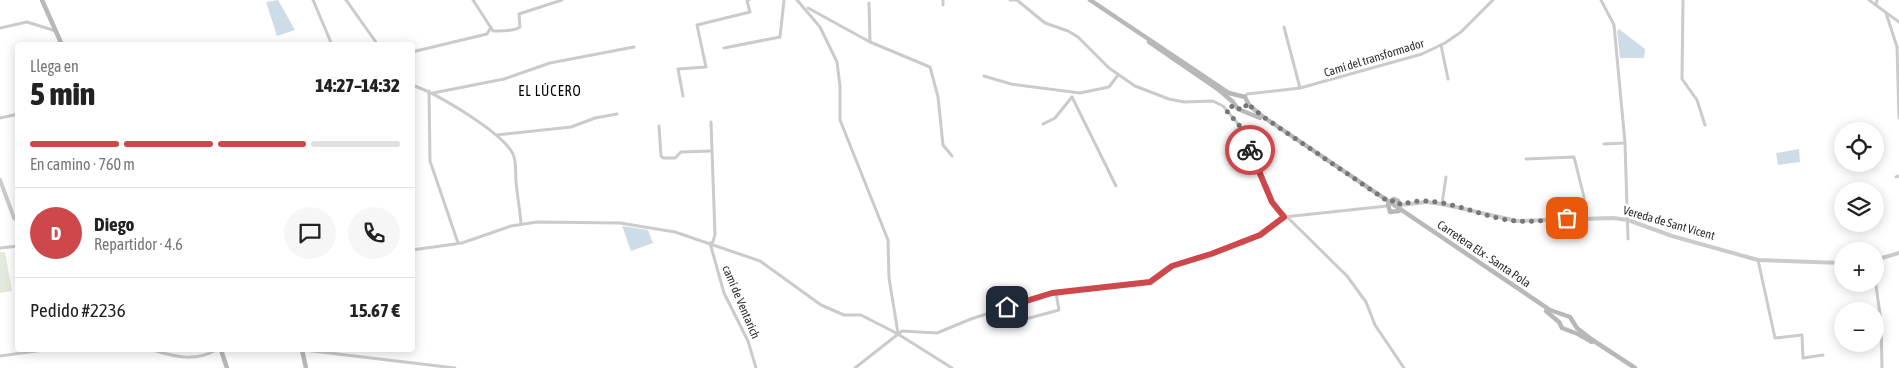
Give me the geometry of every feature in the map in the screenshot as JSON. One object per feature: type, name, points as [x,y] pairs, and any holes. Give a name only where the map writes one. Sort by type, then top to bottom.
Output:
[{"type":"main road","points":[[42,0],[61,42]]},
{"type":"main road","points":[[1089,0],[1234,104],[1238,96]]},
{"type":"main road","points":[[1089,0],[1229,93],[1244,97],[1247,103],[1240,109]]},
{"type":"main road","name":"Carretera Elx - Santa Pola","points":[[1247,103],[1262,116],[1388,204]]},
{"type":"main road","name":"Carretera Elx - Santa Pola","points":[[1234,104],[1240,109],[1263,119],[1388,204],[1400,208],[1550,310],[1564,316]]},
{"type":"main road","points":[[1388,204],[1396,200],[1400,208]]},
{"type":"main road","name":"Carretera Elx - Santa Pola","points":[[1400,208],[1559,322]]},
{"type":"main road","points":[[1630,368],[1578,334],[1562,328],[1559,322],[1564,316],[1571,318],[1573,323],[1592,339],[1635,368]]},
{"type":"main road","points":[[1568,330],[1573,323]]},
{"type":"main road","points":[[222,352],[227,368]]},
{"type":"main road","points":[[303,352],[306,368]]},
{"type":"street","points":[[313,0],[331,42]]},
{"type":"street","points":[[346,0],[376,42]]},
{"type":"street","points":[[473,0],[493,31],[518,29],[520,27],[519,14],[562,0]]},
{"type":"street","points":[[683,96],[678,69],[706,66],[697,25],[750,12],[747,1],[749,0]]},
{"type":"street","points":[[724,48],[780,37],[784,0]]},
{"type":"street","points":[[797,0],[870,42],[930,66],[938,97],[943,145],[952,156]]},
{"type":"street","points":[[943,0],[943,5]]},
{"type":"street","points":[[1010,0],[1017,0],[1045,22],[1068,31],[1118,75],[1135,86],[1169,100],[1184,102],[1213,101],[1228,111],[1239,125],[1272,202],[1284,217],[1347,276],[1366,302],[1376,325],[1404,368]]},
{"type":"street","name":"Camí del transformador","points":[[1244,97],[1247,94],[1300,88],[1422,54],[1461,32],[1490,0]]},
{"type":"street","points":[[1601,0],[1614,25],[1625,143],[1628,239]]},
{"type":"street","points":[[1683,0],[1682,79],[1697,100],[1705,126]]},
{"type":"street","points":[[1869,0],[1899,22]]},
{"type":"street","points":[[1876,6],[1877,0]]},
{"type":"street","points":[[869,2],[870,42]]},
{"type":"street","points":[[803,5],[820,27],[837,62],[840,86],[840,120],[888,240],[889,278],[898,334]]},
{"type":"street","points":[[1886,13],[1897,47],[1899,118]]},
{"type":"street","points":[[0,28],[27,22],[56,31]]},
{"type":"street","points":[[415,51],[487,34],[491,27]]},
{"type":"street","points":[[1284,27],[1300,88]]},
{"type":"street","points":[[1441,45],[1448,79]]},
{"type":"street","points":[[434,93],[504,79],[550,63],[634,47]]},
{"type":"street","points":[[984,76],[1011,84],[1075,93],[1109,87],[1118,75]]},
{"type":"street","points":[[415,86],[434,93],[455,108],[478,119],[513,154],[521,224]]},
{"type":"street","points":[[429,91],[430,161],[458,243]]},
{"type":"street","points":[[1043,124],[1055,118],[1075,93]]},
{"type":"street","points":[[1072,97],[1116,186]]},
{"type":"street","points":[[1228,111],[1234,104]]},
{"type":"street","points":[[1228,111],[1240,109]]},
{"type":"street","points":[[496,135],[571,127],[595,118],[617,114]]},
{"type":"street","points":[[0,118],[15,115]]},
{"type":"street","points":[[711,122],[710,151],[715,235],[711,243]]},
{"type":"street","points":[[659,126],[663,158],[675,158],[680,152],[710,151]]},
{"type":"street","points":[[1604,144],[1625,143]]},
{"type":"street","points":[[1526,159],[1574,157],[1584,198],[1585,217]]},
{"type":"street","points":[[1442,204],[1446,177]]},
{"type":"street","points":[[0,180],[15,219]]},
{"type":"street","name":"Vereda de Sant Vicent","points":[[1400,208],[1426,202],[1517,221],[1585,217],[1628,220],[1672,236],[1758,260],[1834,263]]},
{"type":"street","points":[[855,368],[902,331],[937,333],[970,319],[1056,293],[1150,282],[1172,266],[1211,254],[1260,235],[1284,217],[1388,204]]},
{"type":"street","points":[[415,250],[476,239],[521,224],[556,221],[620,223],[674,232],[760,261],[808,296],[835,312],[861,315],[898,334],[952,368]]},
{"type":"street","name":"camí de Ventarich","points":[[711,243],[724,293],[748,341],[756,368]]},
{"type":"street","points":[[0,248],[15,246]]},
{"type":"street","points":[[1884,257],[1899,253]]},
{"type":"street","points":[[1758,260],[1775,338],[1802,335],[1803,358],[1823,355]]},
{"type":"street","points":[[1877,292],[1881,322],[1882,368]]},
{"type":"street","points":[[1022,320],[1059,310],[1056,293]]},
{"type":"street","points":[[0,356],[29,352]]},
{"type":"street","points":[[159,352],[176,358],[190,358],[208,355],[213,352]]},
{"type":"street","points":[[320,352],[455,368]]},
{"type":"shaded area","points":[[278,0],[295,30],[277,36],[266,2]]},
{"type":"shaded area","points":[[1619,29],[1645,49],[1644,58],[1620,58],[1617,31]]},
{"type":"shaded area","points":[[1799,149],[1800,162],[1778,165],[1776,153]]},
{"type":"shaded area","points":[[622,226],[648,230],[653,243],[631,251]]},
{"type":"shaded area","points":[[0,252],[5,252],[12,291],[0,293]]},
{"type":"way so far","points":[[1250,150],[1239,125],[1226,110],[1234,105],[1241,110],[1245,108],[1247,103],[1262,116],[1389,202],[1394,199],[1401,205],[1426,202],[1442,204],[1517,221],[1567,218]]},
{"type":"district","name":"EL LÚCERO","points":[[550,91]]},
{"type":"route","points":[[1007,307],[1052,293],[1150,282],[1172,266],[1238,245],[1260,235],[1284,217],[1272,202],[1250,150]]}]
